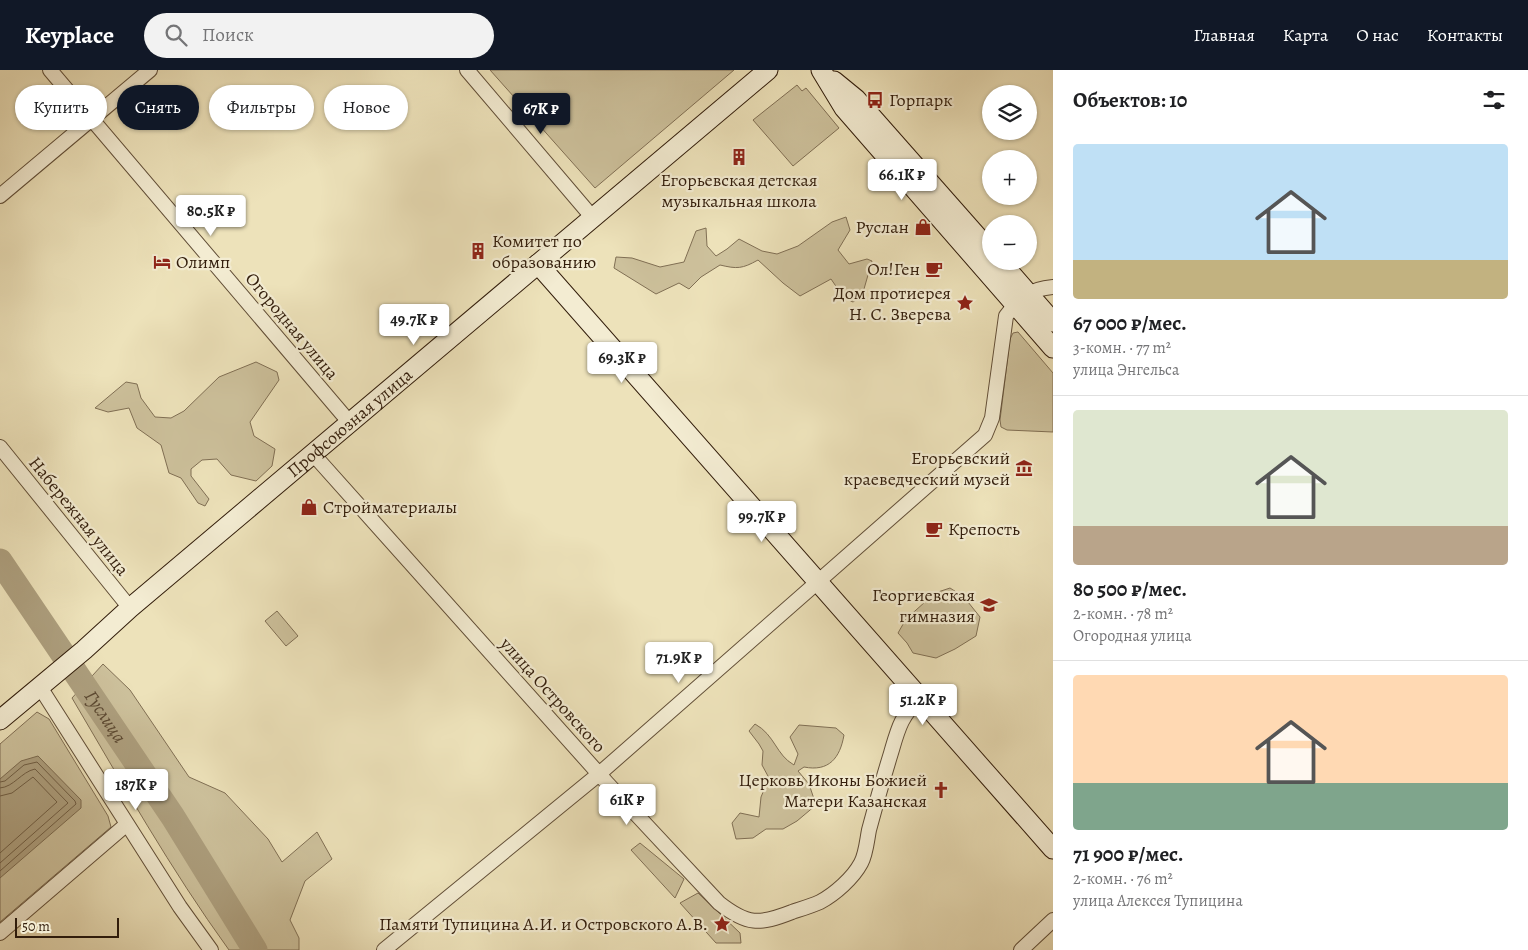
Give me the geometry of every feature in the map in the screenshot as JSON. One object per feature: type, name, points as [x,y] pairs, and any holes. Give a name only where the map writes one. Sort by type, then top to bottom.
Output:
[{"type":"main road","name":"Профсоюзная улица","points":[[0,720],[84,650],[130,608],[768,70]]},
{"type":"main road","points":[[822,71],[856,100],[982,242]]},
{"type":"main road","points":[[822,71],[844,108],[1021,299],[1053,322]]},
{"type":"main road","points":[[538,264],[1053,849]]},
{"type":"main road","points":[[1005,270],[1021,299],[1053,348]]},
{"type":"street","name":"Огородная улица","points":[[50,70],[63,85]]},
{"type":"street","points":[[107,106],[150,70]]},
{"type":"street","points":[[467,70],[593,218]]},
{"type":"street","points":[[0,196],[78,130]]},
{"type":"street","name":"Огородная улица","points":[[100,130],[350,423]]},
{"type":"street","points":[[386,950],[599,774],[985,435],[992,418],[1006,316],[1021,299],[1040,288],[1053,287]]},
{"type":"street","name":"Набережная улица","points":[[0,447],[130,608]]},
{"type":"street","name":"улица Островского","points":[[313,454],[599,774],[719,903],[733,915],[761,922],[776,918],[821,902],[850,878],[862,862],[900,725],[908,710],[921,698]]},
{"type":"street","points":[[40,687],[180,907],[211,950]]},
{"type":"street","points":[[0,933],[127,824]]},
{"type":"street","points":[[1021,950],[1053,920]]},
{"type":"shaded area","points":[[490,70],[734,70],[595,188]]},
{"type":"shaded area","points":[[797,85],[802,91],[806,88],[839,128],[793,166],[753,120]]},
{"type":"shaded area","points":[[846,217],[850,230],[838,250],[849,264],[867,259],[872,261],[862,296],[853,302],[844,298],[831,279],[800,296],[758,260],[739,267],[720,265],[701,277],[689,289],[679,283],[656,294],[614,268],[616,257],[632,258],[660,267],[684,262],[696,231],[706,228],[707,246],[716,256],[739,239],[762,251],[777,254],[798,246],[832,222]]},
{"type":"shaded area","points":[[1018,332],[1053,373],[1053,432],[1007,430],[1001,427],[1000,420],[1010,339],[1013,333]]},
{"type":"shaded area","points":[[256,362],[277,372],[279,380],[250,422],[254,436],[275,449],[272,466],[256,481],[231,475],[217,459],[202,460],[191,469],[191,476],[209,499],[205,506],[198,503],[181,478],[169,473],[161,445],[137,428],[129,408],[108,412],[95,408],[126,382],[137,384],[141,398],[155,417],[171,418],[184,411],[219,377]]},
{"type":"shaded area","points":[[950,588],[964,597],[980,617],[976,636],[936,658],[913,653],[898,633],[906,619],[935,593]]},
{"type":"shaded area","points":[[277,611],[298,636],[286,646],[265,621]]},
{"type":"shaded area","points":[[103,664],[130,690],[189,777],[225,793],[268,839],[282,862],[317,832],[332,859],[305,881],[290,920],[299,938],[299,950],[229,950],[208,920],[148,826],[72,698]]},
{"type":"shaded area","points":[[37,712],[49,719],[108,816],[111,827],[0,922],[0,744]]},
{"type":"shaded area","points":[[755,724],[767,734],[783,756],[794,765],[798,754],[790,737],[799,725],[836,728],[844,735],[840,750],[832,762],[820,767],[804,767],[798,771],[809,784],[816,805],[797,821],[783,829],[766,829],[753,838],[736,839],[732,823],[740,813],[759,817],[761,797],[769,778],[762,765],[763,751],[749,731]]},
{"type":"shaded area","points":[[640,843],[684,879],[675,898],[631,850]]},
{"type":"shaded area","points":[[698,893],[740,933],[741,943],[716,943],[680,903]]},
{"type":"water","points":[[38,756],[81,800],[81,808],[0,878],[0,779],[21,761]]},
{"type":"waterway","name":"Гуслица","points":[[0,561],[173,817],[255,950]]},
{"type":"place","name":"Горпарк","points":[[875,100]]},
{"type":"place","name":"Егорьевская детская музыкальная школа","points":[[739,157]]},
{"type":"place","name":"Руслан","points":[[923,227]]},
{"type":"place","name":"Комитет по образованию","points":[[478,251]]},
{"type":"place","name":"Олимп","points":[[162,262]]},
{"type":"place","name":"Ол!Ген","points":[[934,269]]},
{"type":"place","name":"Дом протиерея Н. С. Зверева","points":[[965,303]]},
{"type":"place","name":"Егорьевский краеведческий музей","points":[[1024,468]]},
{"type":"place","name":"Стройматериалы","points":[[309,507]]},
{"type":"place","name":"Крепость","points":[[934,529]]},
{"type":"place","name":"Георгиевская гимназия","points":[[989,605]]},
{"type":"place","name":"Церковь Иконы Божией Матери Казанская","points":[[941,790]]},
{"type":"place","name":"Памяти Тупицина А.И. и Островского А.В.","points":[[722,924]]}]
